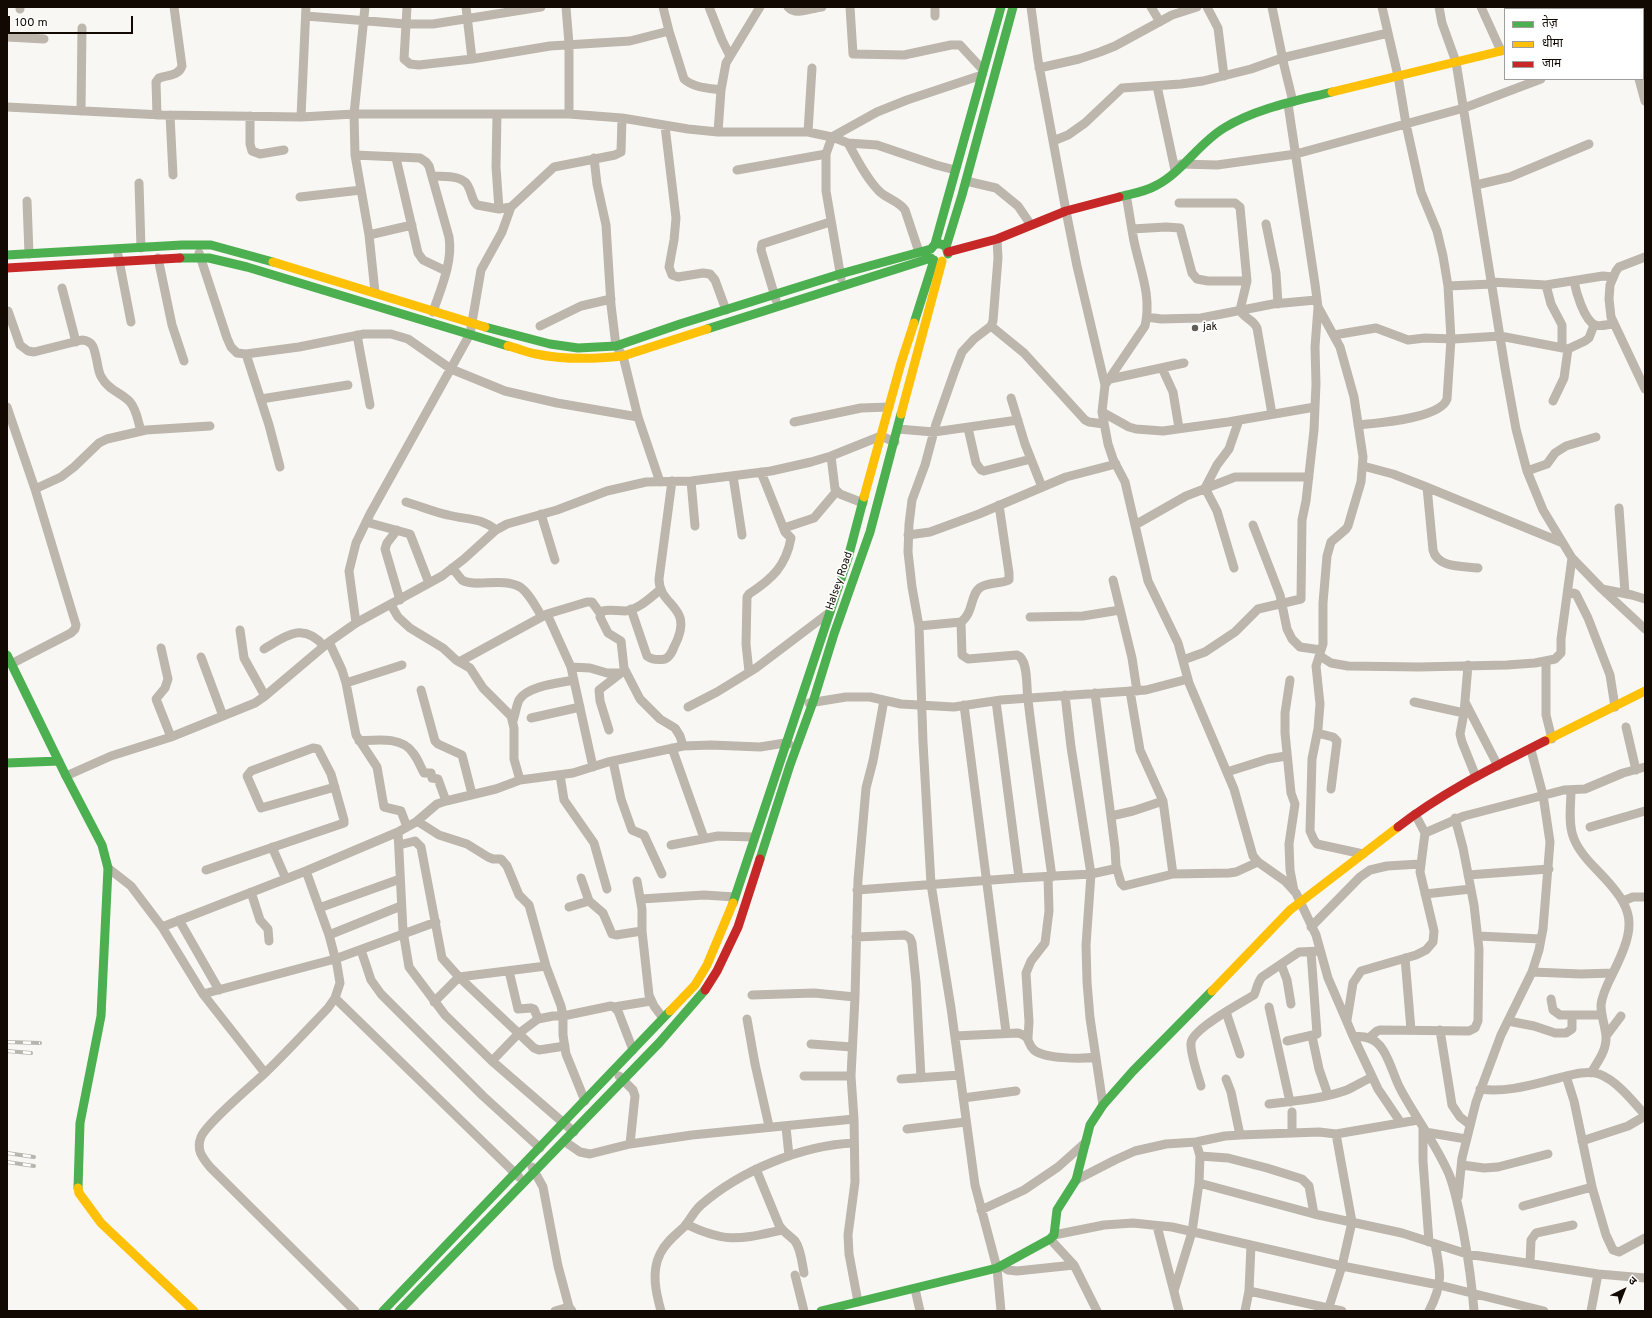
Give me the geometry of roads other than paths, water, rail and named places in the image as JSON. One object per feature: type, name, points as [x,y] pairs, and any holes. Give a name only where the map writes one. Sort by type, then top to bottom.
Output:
[{"type":"street","points":[[156,115],[156,82],[159,78],[177,74],[181,70],[182,66],[174,7]]},
{"type":"street","points":[[365,7],[354,114],[355,155],[369,235],[375,292]]},
{"type":"street","points":[[406,7],[404,59],[406,62],[419,65],[472,59],[525,49],[569,44],[630,41],[669,31]]},
{"type":"street","points":[[466,7],[472,59]]},
{"type":"street","points":[[301,117],[306,12],[405,24],[433,24],[536,7]]},
{"type":"street","points":[[566,7],[569,44],[569,114]]},
{"type":"street","points":[[663,7],[684,78],[697,87],[721,90]]},
{"type":"street","points":[[709,7],[730,56]]},
{"type":"street","points":[[718,132],[721,90],[726,64],[760,7]]},
{"type":"street","points":[[788,7],[790,10],[797,12],[822,7]]},
{"type":"street","points":[[850,7],[853,54],[904,55],[951,45],[960,45],[983,72]]},
{"type":"street","points":[[383,1311],[695,985],[707,965],[735,897],[785,743],[800,704],[848,558],[889,407],[935,255],[955,170],[1001,7]]},
{"type":"street","points":[[7,255],[117,250],[163,246],[212,246],[241,252],[512,335],[550,344],[578,348],[616,346],[840,274],[919,252],[947,258],[947,250],[1013,7]]},
{"type":"street","points":[[1032,7],[1039,68],[1077,266],[1108,382]]},
{"type":"street","points":[[1151,7],[1160,22]]},
{"type":"street","points":[[1039,68],[1079,59],[1100,52],[1115,46],[1172,15],[1197,7]]},
{"type":"street","points":[[1207,7],[1218,28],[1224,76]]},
{"type":"street","points":[[1183,660],[1205,652],[1235,632],[1258,609],[1301,600],[1302,520],[1309,477],[1315,407],[1317,303],[1296,154],[1291,103],[1272,7]]},
{"type":"street","points":[[1358,424],[1402,420],[1428,413],[1442,405],[1447,399],[1451,339],[1448,286],[1444,256],[1437,231],[1420,192],[1398,76],[1382,7]]},
{"type":"street","points":[[1439,7],[1442,23],[1456,62],[1516,430],[1527,471],[1543,510],[1572,558],[1602,589],[1645,629]]},
{"type":"street","points":[[947,250],[997,239],[1066,211],[1142,192],[1156,186],[1206,141],[1224,128],[1248,115],[1503,50],[1481,7]]},
{"type":"street","points":[[81,111],[82,28]]},
{"type":"street","points":[[1053,141],[1068,135],[1085,123],[1122,88],[1196,82],[1251,69],[1282,58],[1388,33]]},
{"type":"street","points":[[7,37],[44,39]]},
{"type":"street","points":[[808,132],[812,68]]},
{"type":"street","points":[[843,285],[830,222],[826,191],[826,154],[832,137],[877,112],[983,72]]},
{"type":"street","points":[[1178,167],[1217,165],[1296,154],[1464,108],[1538,80]]},
{"type":"street","points":[[1639,80],[1645,101]]},
{"type":"street","points":[[1157,86],[1178,167]]},
{"type":"street","points":[[7,107],[156,115],[301,117],[354,114],[569,114],[622,118],[665,126],[718,132],[808,132],[832,137],[848,143],[877,145],[955,170]]},
{"type":"street","points":[[497,114],[496,167],[500,209]]},
{"type":"street","points":[[170,115],[172,175]]},
{"type":"street","points":[[250,116],[250,144],[252,151],[260,154],[284,150]]},
{"type":"street","points":[[356,623],[349,571],[356,543],[366,522],[470,334],[478,280],[481,270],[502,232],[511,207],[554,167],[621,152],[622,118]]},
{"type":"street","points":[[665,126],[676,218],[674,240],[670,259],[670,272],[672,275],[678,277],[703,273],[710,274],[715,280],[726,310]]},
{"type":"street","points":[[848,143],[859,163],[876,188],[882,194],[902,206],[905,210],[919,252]]},
{"type":"street","points":[[1476,185],[1510,177],[1589,144]]},
{"type":"street","points":[[737,170],[826,154]]},
{"type":"street","points":[[355,155],[396,158],[411,157],[423,160],[429,166],[450,243],[450,255],[433,312]]},
{"type":"street","points":[[396,158],[420,257],[423,260],[446,271]]},
{"type":"street","points":[[594,158],[597,184],[606,225],[616,346],[623,356],[638,417],[660,482]]},
{"type":"street","points":[[432,176],[463,180],[469,187],[477,205],[500,209],[511,207]]},
{"type":"street","points":[[966,181],[996,188],[1018,206],[1031,225]]},
{"type":"street","points":[[139,183],[141,248]]},
{"type":"street","points":[[300,197],[361,190]]},
{"type":"street","points":[[1126,195],[1147,294],[1147,317],[1145,326],[1108,382],[1102,412],[1104,424],[1108,444],[1125,482],[1148,582],[1178,643],[1188,679],[1234,790],[1254,856],[1258,862],[1284,881],[1294,891],[1316,934],[1314,999],[1318,1032],[1312,1036],[1287,1041]]},
{"type":"street","points":[[27,201],[29,254]]},
{"type":"street","points":[[1179,202],[1238,204],[1242,224],[1247,281],[1240,310],[1241,314],[1253,321],[1257,328],[1272,414]]},
{"type":"street","points":[[778,306],[762,250],[762,244],[830,222]]},
{"type":"street","points":[[1266,224],[1276,273],[1278,304]]},
{"type":"street","points":[[369,235],[412,226]]},
{"type":"street","points":[[1132,229],[1166,227],[1180,228],[1192,273],[1197,279],[1208,281],[1247,281]]},
{"type":"street","points":[[997,239],[997,265],[993,321],[991,326],[974,339],[962,352],[912,500],[908,535],[908,552],[919,626],[921,705],[931,884],[955,1036],[975,1185],[981,1210],[999,1267],[1000,1311]]},
{"type":"street","points":[[7,268],[161,258],[200,257],[221,260],[536,354],[572,359],[593,359],[623,356],[935,255],[941,244],[947,250]]},
{"type":"street","points":[[197,245],[231,347],[237,353],[246,354],[299,347],[357,335],[391,334],[403,337],[415,343],[451,369],[505,391],[557,403],[638,417]]},
{"type":"street","points":[[163,246],[161,258],[171,317],[184,361]]},
{"type":"street","points":[[117,250],[131,322]]},
{"type":"street","name":"Halsey Road","points":[[400,1311],[444,1263],[534,1170],[574,1132],[659,1043],[701,996],[717,971],[738,926],[746,904],[797,745],[813,702],[832,640],[852,586],[875,516],[914,367],[935,255]]},
{"type":"street","points":[[1645,256],[1619,267],[1612,277],[1610,285],[1609,310],[1614,324],[1645,389]]},
{"type":"street","points":[[1448,286],[1491,283],[1546,285],[1603,276],[1612,277]]},
{"type":"street","points":[[1574,280],[1579,299],[1594,325]]},
{"type":"street","points":[[812,283],[816,294]]},
{"type":"street","points":[[1546,285],[1549,299],[1562,325],[1565,348],[1564,378],[1553,401]]},
{"type":"street","points":[[62,288],[76,342]]},
{"type":"street","points":[[357,300],[360,288]]},
{"type":"street","points":[[386,308],[389,297]]},
{"type":"street","points":[[540,326],[578,308],[611,299]]},
{"type":"street","points":[[1147,317],[1201,318],[1278,304],[1317,303]]},
{"type":"street","points":[[1317,303],[1340,347],[1354,398],[1363,466],[1361,482],[1348,526],[1331,542],[1329,546],[1323,603],[1321,653],[1316,666],[1320,704],[1317,733],[1312,759],[1309,825],[1314,840],[1324,846],[1364,854]]},
{"type":"street","points":[[737,306],[741,318]]},
{"type":"street","points":[[8,311],[20,346],[28,352],[88,341],[92,345],[101,377],[106,384],[131,403],[141,431]]},
{"type":"street","points":[[1594,325],[1614,324]]},
{"type":"street","points":[[1334,335],[1376,328],[1408,340],[1425,338],[1451,339],[1500,336],[1565,348],[1585,341],[1589,338],[1594,325]]},
{"type":"street","points":[[991,326],[1024,353],[1085,420],[1104,424]]},
{"type":"street","points":[[357,335],[370,404]]},
{"type":"street","points":[[246,354],[269,425],[280,467]]},
{"type":"street","points":[[902,363],[914,367]]},
{"type":"street","points":[[1108,382],[1184,363]]},
{"type":"street","points":[[1162,368],[1172,392],[1179,428]]},
{"type":"street","points":[[261,399],[348,385]]},
{"type":"street","points":[[1011,398],[1042,487]]},
{"type":"street","points":[[7,407],[35,489],[75,616],[76,624],[75,629],[71,633],[11,664]]},
{"type":"street","points":[[794,422],[861,408],[889,407]]},
{"type":"street","points":[[1102,412],[1129,427],[1163,431],[1315,407]]},
{"type":"street","points":[[898,429],[934,432],[1018,420]]},
{"type":"street","points":[[1205,488],[1217,465],[1229,449],[1239,420]]},
{"type":"street","points":[[35,489],[61,477],[100,443],[107,439],[141,431],[210,426]]},
{"type":"street","points":[[968,428],[976,463],[981,470],[1031,459]]},
{"type":"street","points":[[66,776],[111,756],[171,737],[255,703],[327,644],[356,623],[429,584],[452,568],[496,530],[507,524],[557,510],[607,491],[646,482],[691,481],[762,472],[811,462],[831,456],[881,436],[895,442]]},
{"type":"street","points":[[1527,471],[1547,464],[1555,453],[1566,446],[1596,437]]},
{"type":"street","points":[[831,456],[836,492],[875,516]]},
{"type":"street","points":[[908,535],[930,532],[1066,478],[1116,464]]},
{"type":"street","points":[[1363,466],[1393,474],[1427,487],[1563,543]]},
{"type":"street","points":[[749,672],[746,644],[747,597],[769,580],[783,563],[788,552],[791,538],[784,528],[762,472]]},
{"type":"street","points":[[733,476],[742,535]]},
{"type":"street","points":[[1135,525],[1186,496],[1235,477],[1309,477]]},
{"type":"street","points":[[631,609],[647,656],[650,659],[667,658],[678,641],[681,620],[678,613],[661,589],[659,580],[672,481]]},
{"type":"street","points":[[691,481],[695,526]]},
{"type":"street","points":[[1427,487],[1433,550],[1436,557],[1442,562],[1455,566],[1478,568]]},
{"type":"street","points":[[1205,488],[1217,511],[1234,568]]},
{"type":"street","points":[[784,528],[814,518],[836,492]]},
{"type":"street","points":[[406,502],[446,515],[480,520],[489,524],[496,530]]},
{"type":"street","points":[[919,626],[960,622],[970,611],[976,591],[980,587],[1009,580],[999,505]]},
{"type":"street","points":[[1619,508],[1624,593]]},
{"type":"street","points":[[541,514],[555,560]]},
{"type":"street","points":[[366,522],[408,532],[412,536],[429,584]]},
{"type":"street","points":[[1253,525],[1282,603],[1287,629],[1292,639],[1300,647],[1321,653],[1331,663],[1348,666],[1468,666],[1546,661],[1555,659],[1561,653],[1572,558]]},
{"type":"street","points":[[397,530],[387,543],[385,549],[400,600]]},
{"type":"street","points":[[452,568],[460,578],[467,582],[496,581],[518,586],[545,615],[572,667],[593,766]]},
{"type":"street","points":[[1113,580],[1132,658],[1140,750],[1163,801],[1173,874]]},
{"type":"street","points":[[600,613],[606,610],[626,611],[661,589]]},
{"type":"street","points":[[1602,589],[1645,599]]},
{"type":"street","points":[[1567,595],[1574,593],[1576,594],[1588,618],[1610,674],[1615,707]]},
{"type":"street","points":[[459,662],[545,615],[587,602],[592,602],[600,613],[600,617],[608,633],[621,641],[623,672],[644,704],[660,719],[675,728],[683,746]]},
{"type":"street","points":[[391,605],[398,617],[410,628],[443,648],[459,662],[466,665],[473,671],[483,688],[508,713],[513,722]]},
{"type":"street","points":[[1030,617],[1082,616],[1120,610]]},
{"type":"street","points":[[688,707],[717,692],[749,672],[830,612]]},
{"type":"street","points":[[960,622],[962,655],[964,658],[968,659],[1012,655],[1021,656],[1024,662],[1027,698],[1050,877],[1049,912],[1045,943],[1031,961],[1026,973],[1029,1022],[1028,1038],[1032,1048],[1040,1053],[1070,1059],[1096,1057]]},
{"type":"street","points":[[240,630],[244,658],[265,696]]},
{"type":"street","points":[[264,649],[284,636],[298,633],[311,634],[327,644],[342,670],[346,683],[354,729],[359,741],[377,767],[384,808],[401,811],[407,827]]},
{"type":"street","points":[[162,648],[168,680],[165,688],[156,699],[171,737]]},
{"type":"street","points":[[7,655],[66,776],[102,845],[108,868],[101,1016],[80,1123],[77,1184],[79,1193],[101,1223],[194,1311]]},
{"type":"street","points":[[201,657],[223,716]]},
{"type":"street","points":[[1546,661],[1546,715],[1552,739]]},
{"type":"street","points":[[346,683],[402,665]]},
{"type":"street","points":[[1468,666],[1461,738],[1476,777]]},
{"type":"street","points":[[572,667],[590,668],[608,673],[623,672]]},
{"type":"street","points":[[608,730],[600,701],[599,690],[623,672]]},
{"type":"street","points":[[800,704],[846,697],[870,697],[902,704],[954,707],[1027,698],[1146,690],[1188,679]]},
{"type":"street","points":[[520,780],[514,759],[513,722],[517,706],[524,695],[541,686],[574,680]]},
{"type":"street","points":[[1290,680],[1285,713],[1286,756],[1291,793],[1295,804],[1290,844],[1290,870],[1294,891]]},
{"type":"street","points":[[421,690],[435,741],[438,744],[462,755],[472,794]]},
{"type":"street","points":[[1097,1311],[1074,1265],[1052,1237],[1057,1210],[1076,1180],[1090,1125],[1103,1105],[1133,1071],[1290,910],[1415,814],[1476,777],[1645,691]]},
{"type":"street","points":[[1095,693],[1116,866],[1121,883],[1124,886],[1173,874],[1236,872],[1258,862]]},
{"type":"street","points":[[1065,695],[1071,748],[1091,874],[1086,945],[1090,1018],[1103,1105]]},
{"type":"street","points":[[858,1302],[849,1254],[848,1235],[855,1182],[854,1119],[851,1076],[855,997],[857,890],[866,788],[873,761],[884,700]]},
{"type":"street","points":[[996,701],[1018,878]]},
{"type":"street","points":[[1414,702],[1464,713]]},
{"type":"street","points":[[1465,702],[1498,766]]},
{"type":"street","points":[[964,705],[1006,1032]]},
{"type":"street","points":[[531,718],[580,707]]},
{"type":"street","points":[[1626,727],[1636,770]]},
{"type":"street","points":[[1317,733],[1333,736],[1337,741],[1331,789]]},
{"type":"street","points":[[359,741],[382,739],[393,741],[408,748],[413,752],[424,773],[431,774],[432,778],[438,779],[446,801]]},
{"type":"street","points":[[162,927],[306,871],[398,832],[417,821],[437,804],[446,801],[496,789],[520,780],[573,773],[613,761],[683,746],[710,745],[760,747],[785,743],[797,745]]},
{"type":"street","points":[[206,870],[272,846],[344,823],[335,787],[328,766],[320,751],[316,748],[251,772],[247,776],[261,808],[335,787]]},
{"type":"street","points":[[672,748],[704,838]]},
{"type":"street","points":[[1457,1200],[1466,1139],[1480,1089],[1494,1050],[1532,972],[1541,938],[1549,869],[1550,842],[1543,795],[1531,750]]},
{"type":"street","points":[[1227,772],[1268,759],[1286,756]]},
{"type":"street","points":[[7,764],[59,761]]},
{"type":"street","points":[[613,761],[621,799],[632,830],[644,835],[662,874]]},
{"type":"street","points":[[1425,833],[1455,818],[1564,790],[1586,789],[1645,767]]},
{"type":"street","points":[[560,775],[564,800],[594,843],[607,889]]},
{"type":"street","points":[[1571,790],[1572,830],[1576,842],[1584,856],[1617,891],[1624,901],[1628,912],[1629,924],[1625,949],[1602,999],[1601,1015],[1606,1036],[1604,1050],[1591,1072]]},
{"type":"street","points":[[1111,816],[1133,811],[1163,801]]},
{"type":"street","points":[[764,809],[775,812]]},
{"type":"street","points":[[1590,827],[1645,811]]},
{"type":"street","points":[[1346,1022],[1353,982],[1361,971],[1421,953],[1432,942],[1434,931],[1421,877],[1420,864],[1425,833],[1415,814]]},
{"type":"street","points":[[1369,1038],[1380,1030],[1469,1031],[1477,1025],[1479,985],[1478,936],[1471,889],[1463,848],[1455,818]]},
{"type":"street","points":[[417,821],[439,835],[467,844],[488,857],[493,859],[501,859],[504,861],[519,895],[529,906],[546,966],[561,1006],[566,1054],[585,1101]]},
{"type":"street","points":[[398,832],[403,934],[409,967],[434,1002],[492,1061],[574,1132]]},
{"type":"street","points":[[671,845],[704,838],[730,835],[754,837]]},
{"type":"street","points":[[399,845],[415,841],[420,844],[442,958],[459,977],[518,1034],[536,1049],[565,1046]]},
{"type":"street","points":[[272,846],[286,879]]},
{"type":"street","points":[[1312,927],[1360,877],[1370,870],[1387,866],[1420,864]]},
{"type":"street","points":[[857,890],[1091,874],[1114,869],[1116,866]]},
{"type":"street","points":[[108,868],[131,886],[162,927],[203,994],[265,1073]]},
{"type":"street","points":[[1468,875],[1549,869]]},
{"type":"street","points":[[306,871],[329,934],[335,959],[340,983],[335,998],[328,1008],[265,1073],[209,1126],[201,1136],[198,1150],[202,1158],[210,1167],[355,1311]]},
{"type":"street","points":[[581,878],[589,901],[603,913],[612,934],[616,935],[642,930]]},
{"type":"street","points":[[319,908],[400,879]]},
{"type":"street","points":[[637,881],[641,899],[642,930],[649,995],[663,1018]]},
{"type":"street","points":[[738,886],[750,891]]},
{"type":"street","points":[[1425,894],[1471,889]]},
{"type":"street","points":[[251,892],[260,920],[268,929],[269,941]]},
{"type":"street","points":[[641,899],[704,895],[735,897]]},
{"type":"street","points":[[1624,901],[1633,897],[1645,897]]},
{"type":"street","points":[[569,907],[589,901]]},
{"type":"street","points":[[329,934],[402,906]]},
{"type":"street","points":[[180,920],[219,990]]},
{"type":"street","points":[[203,994],[335,959],[436,922]]},
{"type":"street","points":[[856,937],[905,935],[910,938],[912,943],[916,982],[921,1078]]},
{"type":"street","points":[[1478,936],[1541,938]]},
{"type":"street","points":[[361,950],[371,980],[381,994],[478,1091],[540,1148]]},
{"type":"street","points":[[1201,1086],[1191,1048],[1191,1039],[1194,1035],[1212,1020],[1254,995],[1258,982],[1262,977],[1299,952],[1315,951]]},
{"type":"street","points":[[1315,951],[1352,1036],[1372,1077],[1378,1089],[1401,1123]]},
{"type":"street","points":[[1405,958],[1411,1030]]},
{"type":"street","points":[[1281,964],[1287,980],[1291,1004]]},
{"type":"street","points":[[707,965],[717,971]]},
{"type":"street","points":[[434,1002],[459,977],[546,966]]},
{"type":"street","points":[[509,971],[518,1009],[534,1009],[538,1019]]},
{"type":"street","points":[[1532,972],[1581,974],[1613,973]]},
{"type":"street","points":[[752,995],[814,992],[855,997]]},
{"type":"street","points":[[335,998],[524,1182]]},
{"type":"street","points":[[492,1061],[518,1034],[538,1019],[651,1000]]},
{"type":"street","points":[[1551,1000],[1554,1012],[1560,1015],[1601,1015]]},
{"type":"street","points":[[614,1007],[618,1011],[633,1050]]},
{"type":"street","points":[[1269,1007],[1290,1102]]},
{"type":"street","points":[[1226,1012],[1240,1054]]},
{"type":"street","points":[[1508,1021],[1534,1026],[1555,1033],[1566,1033],[1572,1029],[1572,1016]]},
{"type":"street","points":[[1606,1036],[1621,1016]]},
{"type":"street","points":[[747,1019],[755,1064],[769,1126]]},
{"type":"street","points":[[1440,1030],[1452,1105],[1455,1111],[1470,1124]]},
{"type":"street","points":[[955,1036],[1006,1032],[1018,1033],[1028,1038]]},
{"type":"street","points":[[649,1033],[659,1043]]},
{"type":"street","points":[[1312,1036],[1319,1069],[1328,1095]]},
{"type":"street","points":[[1352,1036],[1369,1038],[1380,1046],[1385,1052],[1396,1081],[1450,1175],[1457,1200],[1467,1254],[1474,1311]]},
{"type":"street","points":[[811,1044],[852,1047]]},
{"type":"street","points":[[614,1070],[633,1090],[636,1096],[630,1144]]},
{"type":"street","points":[[1480,1089],[1499,1091],[1591,1072],[1608,1078],[1627,1095],[1645,1115],[1628,1126],[1582,1141]]},
{"type":"street","points":[[901,1080],[960,1075]]},
{"type":"street","points":[[804,1076],[851,1076]]},
{"type":"street","points":[[1566,1076],[1574,1101],[1592,1187],[1606,1235],[1613,1250],[1619,1252],[1624,1251],[1645,1238]]},
{"type":"street","points":[[1269,1104],[1328,1095],[1348,1089],[1372,1077]]},
{"type":"street","points":[[1226,1079],[1231,1092],[1240,1135]]},
{"type":"street","points":[[963,1098],[1016,1091]]},
{"type":"street","points":[[1292,1112],[1292,1132]]},
{"type":"street","points":[[564,1141],[580,1152],[590,1154],[630,1144],[692,1135],[769,1126],[786,1127],[854,1119]]},
{"type":"street","points":[[1076,1180],[1135,1151],[1166,1144],[1196,1142],[1224,1136],[1240,1135],[1292,1132],[1319,1132],[1336,1134],[1418,1120]]},
{"type":"street","points":[[907,1129],[966,1122]]},
{"type":"street","points":[[786,1127],[789,1156]]},
{"type":"street","points":[[1424,1130],[1466,1139]]},
{"type":"street","points":[[1424,1130],[1423,1161],[1432,1243],[1441,1274],[1440,1286],[1429,1311]]},
{"type":"street","points":[[1330,1307],[1342,1266],[1352,1222],[1336,1134]]},
{"type":"street","points":[[981,1210],[1024,1190],[1058,1167],[1086,1142]]},
{"type":"street","points":[[1174,1291],[1192,1232],[1199,1184],[1200,1156],[1196,1142]]},
{"type":"street","points":[[661,1311],[656,1290],[657,1260],[664,1246],[686,1224],[699,1207],[731,1182],[756,1169],[789,1156],[827,1146],[854,1143]]},
{"type":"street","points":[[1462,1165],[1484,1168],[1498,1167],[1548,1154]]},
{"type":"street","points":[[1200,1156],[1228,1158],[1302,1179],[1309,1186],[1314,1214]]},
{"type":"street","points":[[528,1161],[543,1187],[558,1266],[571,1309],[555,1311]]},
{"type":"street","points":[[756,1169],[782,1230],[796,1242],[804,1311]]},
{"type":"street","points":[[1199,1184],[1314,1214],[1402,1233],[1467,1254],[1598,1274],[1645,1278]]},
{"type":"street","points":[[1523,1206],[1592,1187]]},
{"type":"street","points":[[821,1311],[999,1267],[1052,1237],[1104,1225],[1133,1223],[1192,1232],[1342,1266],[1440,1286],[1544,1311]]},
{"type":"street","points":[[686,1224],[711,1236],[728,1239],[738,1239],[782,1230]]},
{"type":"street","points":[[1530,1263],[1531,1240],[1536,1233],[1573,1225]]},
{"type":"street","points":[[465,1226],[473,1233]]},
{"type":"street","points":[[1157,1226],[1180,1311]]},
{"type":"street","points":[[1244,1311],[1250,1291],[1251,1245]]},
{"type":"street","points":[[436,1256],[444,1263]]},
{"type":"street","points":[[999,1267],[1017,1271],[1074,1265]]},
{"type":"street","points":[[1591,1311],[1598,1274]]},
{"type":"street","points":[[915,1289],[920,1311]]},
{"type":"street","points":[[1250,1291],[1330,1307],[1342,1311]]},
{"type":"street","points":[[391,1303],[400,1311]]},
{"type":"railway","points":[[7,1042],[40,1043]]},
{"type":"railway","points":[[7,1051],[31,1053]]},
{"type":"railway","points":[[7,1153],[34,1157]]},
{"type":"railway","points":[[7,1162],[34,1166]]},
{"type":"place","name":"jak","points":[[1195,328]]}]
